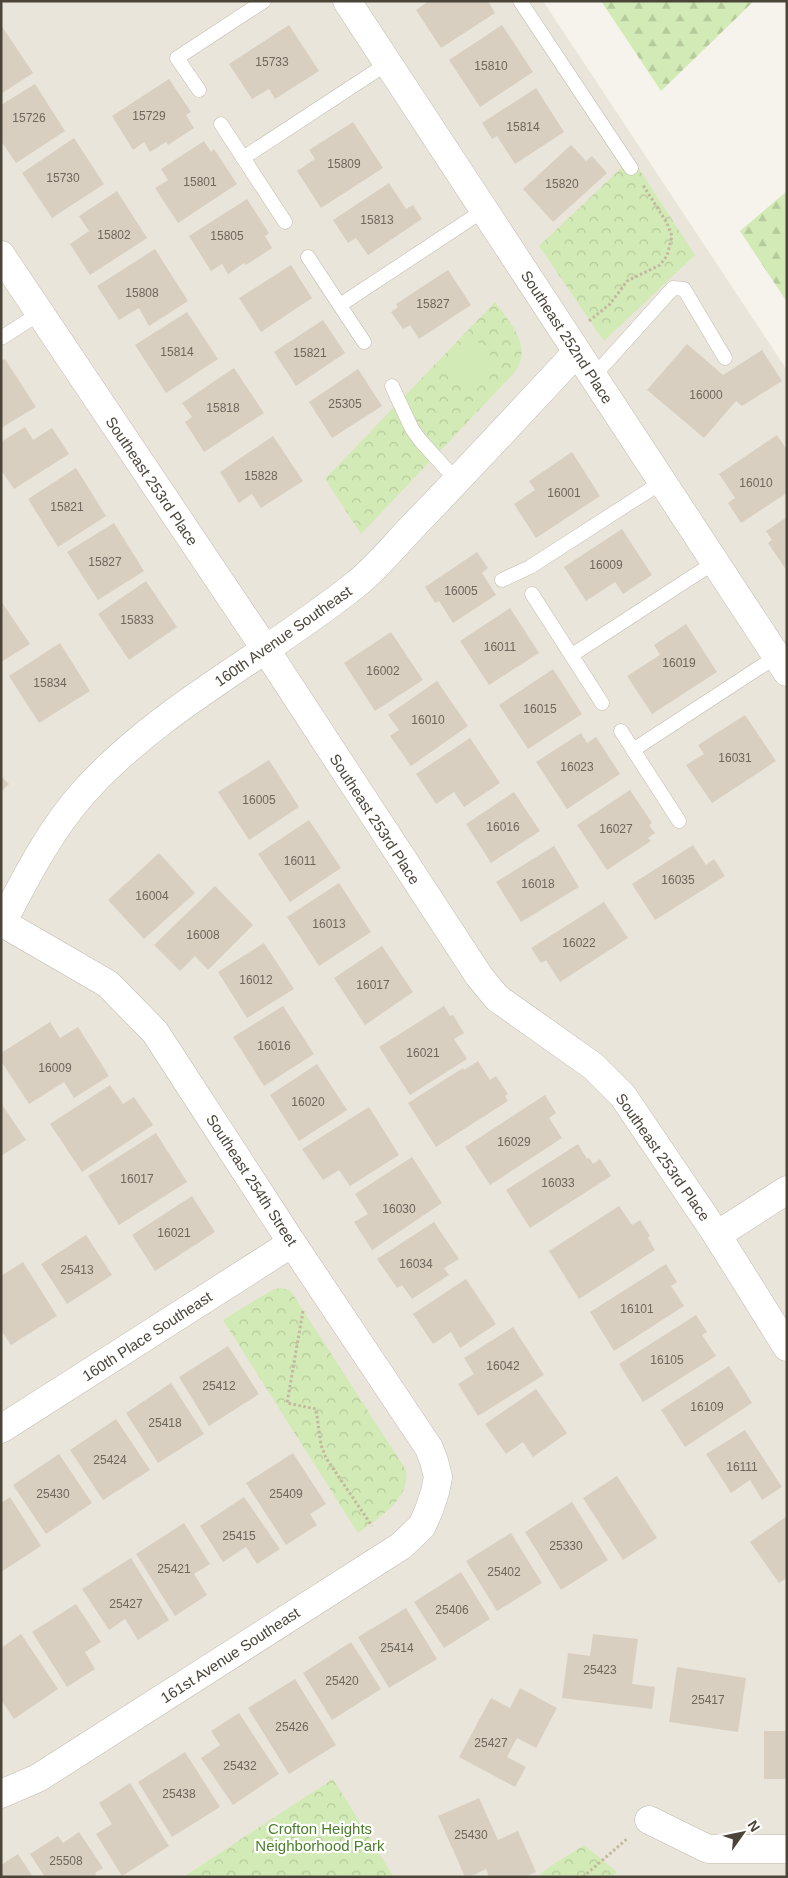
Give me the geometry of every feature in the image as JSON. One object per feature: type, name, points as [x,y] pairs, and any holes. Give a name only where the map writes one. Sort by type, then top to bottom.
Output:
[{"type":"street","name":"Southeast 252nd Place","points":[[347,1],[782,664]]},
{"type":"street","name":"Southeast 253rd Place","points":[[1,255],[266,650],[479,976],[496,998],[593,1066],[623,1096],[717,1235],[787,1347]]},
{"type":"street","name":"160th Avenue Southeast","points":[[2,923],[45,844],[83,793],[129,747],[197,696],[266,650],[357,584],[457,481],[572,345]]},
{"type":"street","name":"Southeast 254th Street","points":[[2,923],[108,984],[155,1032],[428,1448],[438,1477],[435,1492]]},
{"type":"street","points":[[717,1235],[787,1190]]},
{"type":"street","name":"160th Place Southeast","points":[[1,1430],[292,1243]]},
{"type":"street","name":"161st Avenue Southeast","points":[[1,1794],[38,1778],[401,1546],[422,1526],[430,1510],[435,1492]]},
{"type":"street","points":[[649,1820],[708,1849],[787,1849]]},
{"type":"lane","points":[[199,90],[177,58],[264,1]]},
{"type":"lane","points":[[520,1],[632,168]]},
{"type":"lane","points":[[243,158],[388,63]]},
{"type":"lane","points":[[220,124],[285,222]]},
{"type":"lane","points":[[340,305],[484,210]]},
{"type":"lane","points":[[308,256],[364,342]]},
{"type":"lane","points":[[593,377],[673,288],[684,288],[725,358]]},
{"type":"lane","points":[[1,338],[40,313]]},
{"type":"lane","points":[[392,386],[412,429],[457,481]]},
{"type":"lane","points":[[502,580],[530,567],[662,482]]},
{"type":"lane","points":[[572,655],[714,562]]},
{"type":"lane","points":[[532,594],[602,703]]},
{"type":"lane","points":[[633,750],[782,664]]},
{"type":"lane","points":[[621,731],[680,820]]},
{"type":"path","points":[[572,345],[610,304],[627,281],[660,266],[668,256],[672,236],[667,223],[632,168]]},
{"type":"path","points":[[304,1304],[287,1403],[316,1409],[321,1445],[326,1458],[372,1526]]},
{"type":"path","points":[[583,1877],[649,1820]]},
{"type":"shaded area","points":[[1,1],[543,1],[787,370],[787,1877],[613,1877],[617,1872],[546,1869],[538,1877],[394,1877],[333,1780],[183,1877],[1,1877]]},
{"type":"green space","points":[[601,1],[754,1],[661,91]]},
{"type":"green space","points":[[632,158],[695,255],[604,341],[539,246]]},
{"type":"green space","points":[[787,191],[787,302],[740,231]]},
{"type":"green space","points":[[495,302],[513,327],[521,344],[522,353],[515,372],[361,534],[325,479]]},
{"type":"green space","points":[[472,336],[500,366],[472,394],[443,364]]},
{"type":"green space","points":[[280,1288],[290,1290],[406,1470],[406,1481],[398,1499],[383,1514],[358,1533],[223,1320],[272,1290]]},
{"type":"green space","name":"Crofton Heights Neighborhood Park","points":[[333,1779],[394,1877],[183,1877]]},
{"type":"green space","points":[[584,1845],[617,1872],[613,1877],[538,1877],[546,1869]]},
{"type":"building","points":[[425,1],[488,1],[495,13],[441,48],[416,10],[426,3]]},
{"type":"building","points":[[1,25],[33,73],[1,94]]},
{"type":"building","points":[[289,25],[319,71],[275,99],[269,89],[252,99],[229,64]]},
{"type":"building","points":[[502,25],[533,72],[480,107],[449,60]]},
{"type":"building","points":[[169,79],[191,112],[186,115],[194,128],[168,145],[166,142],[150,152],[144,142],[133,150],[112,116]]},
{"type":"building","points":[[35,84],[65,131],[16,163],[1,141],[1,105]]},
{"type":"building","points":[[536,88],[564,132],[515,164],[497,136],[492,139],[482,123]]},
{"type":"building","points":[[353,122],[383,168],[321,208],[297,171],[315,159],[309,150]]},
{"type":"building","points":[[74,138],[104,184],[52,218],[22,173]]},
{"type":"building","points":[[204,141],[211,152],[214,149],[237,184],[178,223],[155,188],[168,180],[161,169]]},
{"type":"building","points":[[571,145],[586,161],[592,156],[607,173],[553,222],[523,189]]},
{"type":"building","points":[[389,183],[406,209],[413,205],[422,219],[368,255],[356,238],[348,243],[333,220]]},
{"type":"building","points":[[117,191],[147,238],[90,275],[70,244],[89,231],[79,216]]},
{"type":"building","points":[[247,199],[269,233],[265,236],[272,248],[228,274],[222,264],[211,271],[189,236]]},
{"type":"building","points":[[155,249],[188,301],[149,326],[139,308],[119,320],[97,286]]},
{"type":"building","points":[[291,265],[312,298],[261,332],[239,298]]},
{"type":"building","points":[[448,270],[471,305],[419,339],[410,325],[403,329],[391,312],[398,307],[396,304]]},
{"type":"building","points":[[187,312],[218,359],[166,393],[135,345]]},
{"type":"building","points":[[323,320],[345,353],[296,386],[274,352]]},
{"type":"building","points":[[687,344],[723,375],[762,350],[782,381],[742,406],[736,401],[704,438],[647,390]]},
{"type":"building","points":[[5,359],[36,407],[1,428],[1,361]]},
{"type":"building","points":[[234,368],[264,413],[204,452],[185,422],[192,417],[182,403]]},
{"type":"building","points":[[358,369],[382,406],[332,438],[309,402]]},
{"type":"building","points":[[25,427],[33,440],[52,428],[69,454],[14,489],[1,470],[1,442]]},
{"type":"building","points":[[777,435],[787,450],[787,493],[741,523],[728,503],[735,498],[719,474]]},
{"type":"building","points":[[273,436],[303,481],[261,508],[252,494],[239,503],[220,472]]},
{"type":"building","points":[[572,452],[600,496],[536,538],[514,504],[535,490],[529,481]]},
{"type":"building","points":[[76,468],[106,516],[58,547],[28,499]]},
{"type":"building","points":[[787,517],[787,571],[768,543],[772,540],[766,531]]},
{"type":"building","points":[[114,523],[144,571],[98,600],[67,552]]},
{"type":"building","points":[[622,529],[652,575],[623,594],[615,582],[586,601],[564,567]]},
{"type":"building","points":[[477,552],[488,568],[482,573],[496,595],[453,623],[439,601],[435,603],[425,587]]},
{"type":"building","points":[[146,581],[177,627],[129,660],[98,614]]},
{"type":"building","points":[[1,601],[30,644],[1,662]]},
{"type":"building","points":[[510,608],[539,653],[489,685],[460,641]]},
{"type":"building","points":[[686,624],[717,672],[652,714],[627,676],[660,655],[654,645]]},
{"type":"building","points":[[391,632],[423,680],[375,711],[344,663]]},
{"type":"building","points":[[60,643],[90,691],[39,723],[9,676]]},
{"type":"building","points":[[553,669],[582,714],[528,749],[499,705]]},
{"type":"building","points":[[437,681],[468,726],[411,766],[390,736],[399,730],[388,715]]},
{"type":"building","points":[[745,715],[776,761],[712,803],[686,765],[704,754],[698,745]]},
{"type":"building","points":[[581,733],[587,743],[596,737],[620,774],[567,809],[536,762]]},
{"type":"building","points":[[470,738],[500,783],[464,807],[454,792],[436,804],[416,774]]},
{"type":"building","points":[[269,760],[299,807],[249,840],[218,792]]},
{"type":"building","points":[[1,776],[9,784],[1,792]]},
{"type":"building","points":[[630,790],[652,823],[649,825],[655,833],[648,838],[651,841],[607,870],[577,825]]},
{"type":"building","points":[[514,792],[540,831],[491,863],[466,824]]},
{"type":"building","points":[[309,820],[341,868],[290,902],[258,854]]},
{"type":"building","points":[[693,845],[706,865],[714,859],[725,876],[655,920],[632,884]]},
{"type":"building","points":[[554,846],[579,887],[521,922],[496,882]]},
{"type":"building","points":[[159,853],[195,893],[144,939],[108,900]]},
{"type":"building","points":[[339,883],[371,932],[319,966],[287,917]]},
{"type":"building","points":[[215,886],[253,925],[208,970],[195,956],[180,971],[154,945]]},
{"type":"building","points":[[604,902],[628,938],[560,982],[546,960],[541,963],[531,948]]},
{"type":"building","points":[[264,943],[294,989],[247,1018],[218,972]]},
{"type":"building","points":[[382,946],[413,992],[365,1025],[334,978]]},
{"type":"building","points":[[283,1006],[314,1054],[264,1086],[233,1037]]},
{"type":"building","points":[[444,1006],[450,1016],[453,1015],[464,1033],[454,1039],[467,1059],[410,1095],[379,1047]]},
{"type":"building","points":[[50,1022],[60,1038],[78,1027],[109,1076],[74,1098],[64,1082],[29,1104],[1,1061],[1,1053]]},
{"type":"building","points":[[478,1061],[490,1080],[496,1076],[508,1094],[505,1096],[508,1101],[436,1147],[408,1103],[463,1068],[464,1070]]},
{"type":"building","points":[[317,1064],[347,1110],[299,1141],[270,1095]]},
{"type":"building","points":[[110,1085],[123,1104],[134,1097],[153,1125],[82,1172],[50,1124]]},
{"type":"building","points":[[545,1095],[556,1113],[549,1118],[562,1138],[490,1185],[465,1147]]},
{"type":"building","points":[[1,1103],[26,1140],[1,1156]]},
{"type":"building","points":[[369,1107],[399,1155],[350,1186],[339,1170],[323,1180],[302,1149]]},
{"type":"building","points":[[156,1133],[187,1182],[119,1225],[88,1176]]},
{"type":"building","points":[[578,1144],[587,1159],[589,1158],[593,1164],[600,1159],[611,1176],[530,1228],[506,1190]]},
{"type":"building","points":[[412,1157],[442,1203],[372,1250],[354,1222],[368,1214],[355,1194]]},
{"type":"building","points":[[192,1196],[215,1232],[155,1271],[132,1235]]},
{"type":"building","points":[[619,1206],[632,1225],[640,1220],[650,1236],[648,1238],[655,1250],[579,1299],[549,1251]]},
{"type":"building","points":[[434,1222],[459,1259],[444,1268],[449,1275],[412,1299],[402,1285],[397,1288],[377,1259]]},
{"type":"building","points":[[86,1235],[112,1275],[67,1304],[41,1264]]},
{"type":"building","points":[[23,1262],[57,1316],[11,1345],[1,1330],[1,1276]]},
{"type":"building","points":[[666,1264],[677,1282],[671,1286],[684,1306],[614,1351],[590,1312]]},
{"type":"building","points":[[466,1279],[496,1324],[460,1348],[451,1332],[433,1344],[413,1314]]},
{"type":"building","points":[[696,1315],[707,1332],[702,1335],[716,1356],[643,1402],[619,1364]]},
{"type":"building","points":[[513,1327],[544,1375],[478,1416],[458,1384],[474,1374],[464,1358]]},
{"type":"building","points":[[228,1346],[259,1394],[209,1426],[179,1377]]},
{"type":"building","points":[[729,1366],[752,1403],[685,1447],[661,1410]]},
{"type":"building","points":[[171,1383],[204,1434],[158,1463],[126,1413]]},
{"type":"building","points":[[536,1389],[567,1433],[533,1457],[523,1442],[506,1454],[485,1424]]},
{"type":"building","points":[[116,1419],[150,1470],[103,1500],[70,1450]]},
{"type":"building","points":[[745,1430],[782,1487],[762,1500],[750,1480],[731,1493],[706,1454]]},
{"type":"building","points":[[293,1453],[326,1504],[310,1514],[317,1525],[286,1545],[246,1483]]},
{"type":"building","points":[[59,1454],[92,1503],[46,1534],[13,1485]]},
{"type":"building","points":[[617,1476],[657,1538],[623,1560],[583,1498]]},
{"type":"building","points":[[10,1497],[41,1546],[1,1572],[1,1503]]},
{"type":"building","points":[[244,1497],[280,1549],[257,1564],[246,1547],[223,1562],[200,1526]]},
{"type":"building","points":[[572,1502],[608,1560],[561,1590],[525,1532]]},
{"type":"building","points":[[787,1516],[787,1578],[779,1583],[750,1542]]},
{"type":"building","points":[[184,1523],[210,1564],[194,1574],[207,1595],[175,1616],[136,1554]]},
{"type":"building","points":[[511,1533],[542,1583],[497,1611],[466,1561]]},
{"type":"building","points":[[131,1558],[169,1620],[138,1640],[125,1619],[109,1630],[82,1589]]},
{"type":"building","points":[[461,1572],[490,1619],[444,1648],[414,1602]]},
{"type":"building","points":[[76,1604],[101,1642],[85,1652],[95,1669],[67,1687],[32,1632]]},
{"type":"building","points":[[406,1608],[437,1659],[389,1688],[358,1637]]},
{"type":"building","points":[[21,1634],[58,1689],[14,1719],[1,1700],[1,1648]]},
{"type":"building","points":[[593,1634],[638,1639],[632,1684],[655,1687],[652,1709],[562,1698],[568,1653],[590,1656]]},
{"type":"building","points":[[351,1642],[381,1689],[332,1720],[303,1673]]},
{"type":"building","points":[[677,1667],[746,1678],[738,1732],[669,1722]]},
{"type":"building","points":[[295,1679],[336,1745],[289,1774],[248,1708]]},
{"type":"building","points":[[520,1688],[557,1708],[536,1748],[517,1738],[507,1757],[526,1767],[515,1787],[459,1757],[491,1698],[510,1708]]},
{"type":"building","points":[[239,1713],[279,1774],[233,1805],[201,1758],[220,1745],[211,1731]]},
{"type":"building","points":[[764,1731],[787,1731],[787,1779],[764,1779]]},
{"type":"building","points":[[185,1752],[220,1807],[172,1837],[138,1782]]},
{"type":"building","points":[[130,1783],[169,1846],[122,1876],[96,1834],[112,1824],[99,1803]]},
{"type":"building","points":[[479,1798],[498,1840],[518,1831],[536,1872],[526,1877],[489,1877],[486,1869],[470,1877],[465,1877],[438,1816]]},
{"type":"building","points":[[79,1832],[103,1868],[95,1873],[97,1877],[45,1877],[30,1854],[58,1836],[63,1843]]},
{"type":"building","points":[[18,1854],[33,1877],[1,1877],[1,1865]]}]
